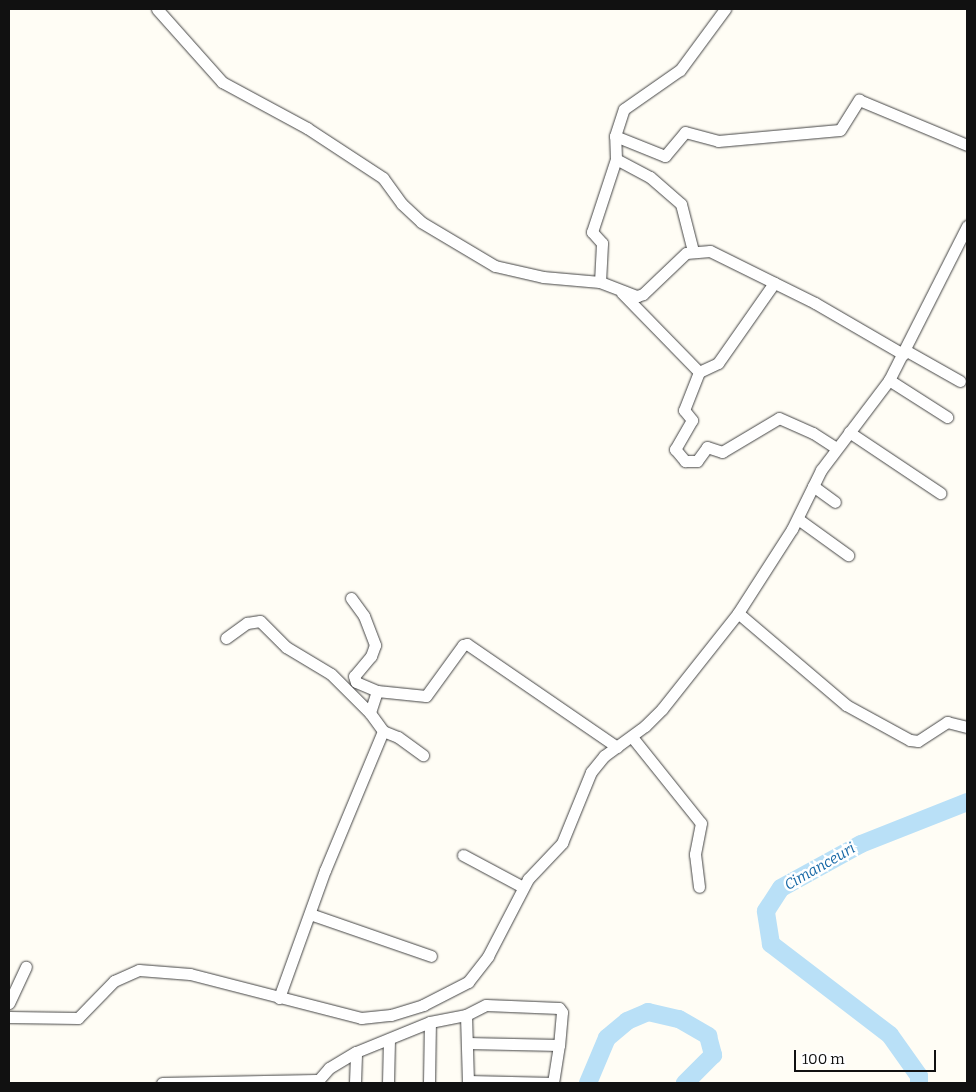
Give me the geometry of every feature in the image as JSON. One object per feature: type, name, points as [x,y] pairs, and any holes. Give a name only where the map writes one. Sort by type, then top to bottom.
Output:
[{"type":"street","points":[[157,9],[222,82],[241,96],[306,128],[384,178],[402,204],[421,222],[495,266],[543,277],[600,282],[618,288],[633,296],[643,294],[686,253],[710,251],[960,381]]},
{"type":"street","points":[[600,282],[602,243],[592,232],[616,159],[614,136],[624,109],[680,70],[725,9]]},
{"type":"street","points":[[614,136],[665,156],[685,132],[718,141],[840,130],[859,100],[967,145]]},
{"type":"street","points":[[616,159],[650,178],[681,204],[693,251]]},
{"type":"street","points":[[9,1017],[78,1018],[114,981],[139,970],[190,974],[361,1018],[391,1015],[432,1001],[458,989],[475,975],[523,886],[562,843],[585,781],[596,765],[632,737],[662,708],[738,613],[798,519],[813,486],[836,448],[889,380],[967,226]]},
{"type":"street","points":[[774,283],[718,363],[699,372],[684,410],[692,420],[675,449],[685,461],[697,461],[707,447],[722,452],[779,418],[814,433],[836,448]]},
{"type":"street","points":[[618,288],[699,372]]},
{"type":"street","points":[[889,380],[947,417]]},
{"type":"street","points":[[849,432],[940,493]]},
{"type":"street","points":[[813,486],[835,502]]},
{"type":"street","points":[[798,519],[848,555]]},
{"type":"street","points":[[351,598],[364,616],[375,646],[354,678],[377,691],[426,696],[463,644],[467,644],[617,747]]},
{"type":"street","points":[[738,613],[846,705],[910,740],[918,741],[947,722],[967,727]]},
{"type":"street","points":[[226,638],[246,623],[260,621],[286,647],[331,674],[370,713],[383,731],[398,737],[423,755]]},
{"type":"street","points":[[370,713],[377,691]]},
{"type":"street","points":[[279,998],[310,914],[383,731]]},
{"type":"street","points":[[632,737],[698,818],[701,827],[695,854],[699,887]]},
{"type":"street","points":[[463,855],[523,886]]},
{"type":"street","points":[[310,914],[431,956]]},
{"type":"street","points":[[9,1003],[26,967]]},
{"type":"street","points":[[162,1083],[316,1082],[356,1052],[430,1022],[466,1015],[486,1005],[556,1007],[562,1012],[553,1083],[468,1082],[466,1015]]},
{"type":"street","points":[[429,1083],[430,1022]]},
{"type":"street","points":[[388,1083],[389,1039]]},
{"type":"street","points":[[467,1043],[559,1045]]},
{"type":"street","points":[[355,1083],[356,1052]]},
{"type":"waterway","name":"Cimanceuri","points":[[919,1083],[919,1076],[890,1035],[771,944],[766,911],[781,888],[861,844],[967,802]]},
{"type":"waterway","name":"Cimanceuri","points":[[588,1083],[607,1038],[627,1021],[648,1012],[679,1019],[708,1036],[713,1055],[685,1083]]}]
